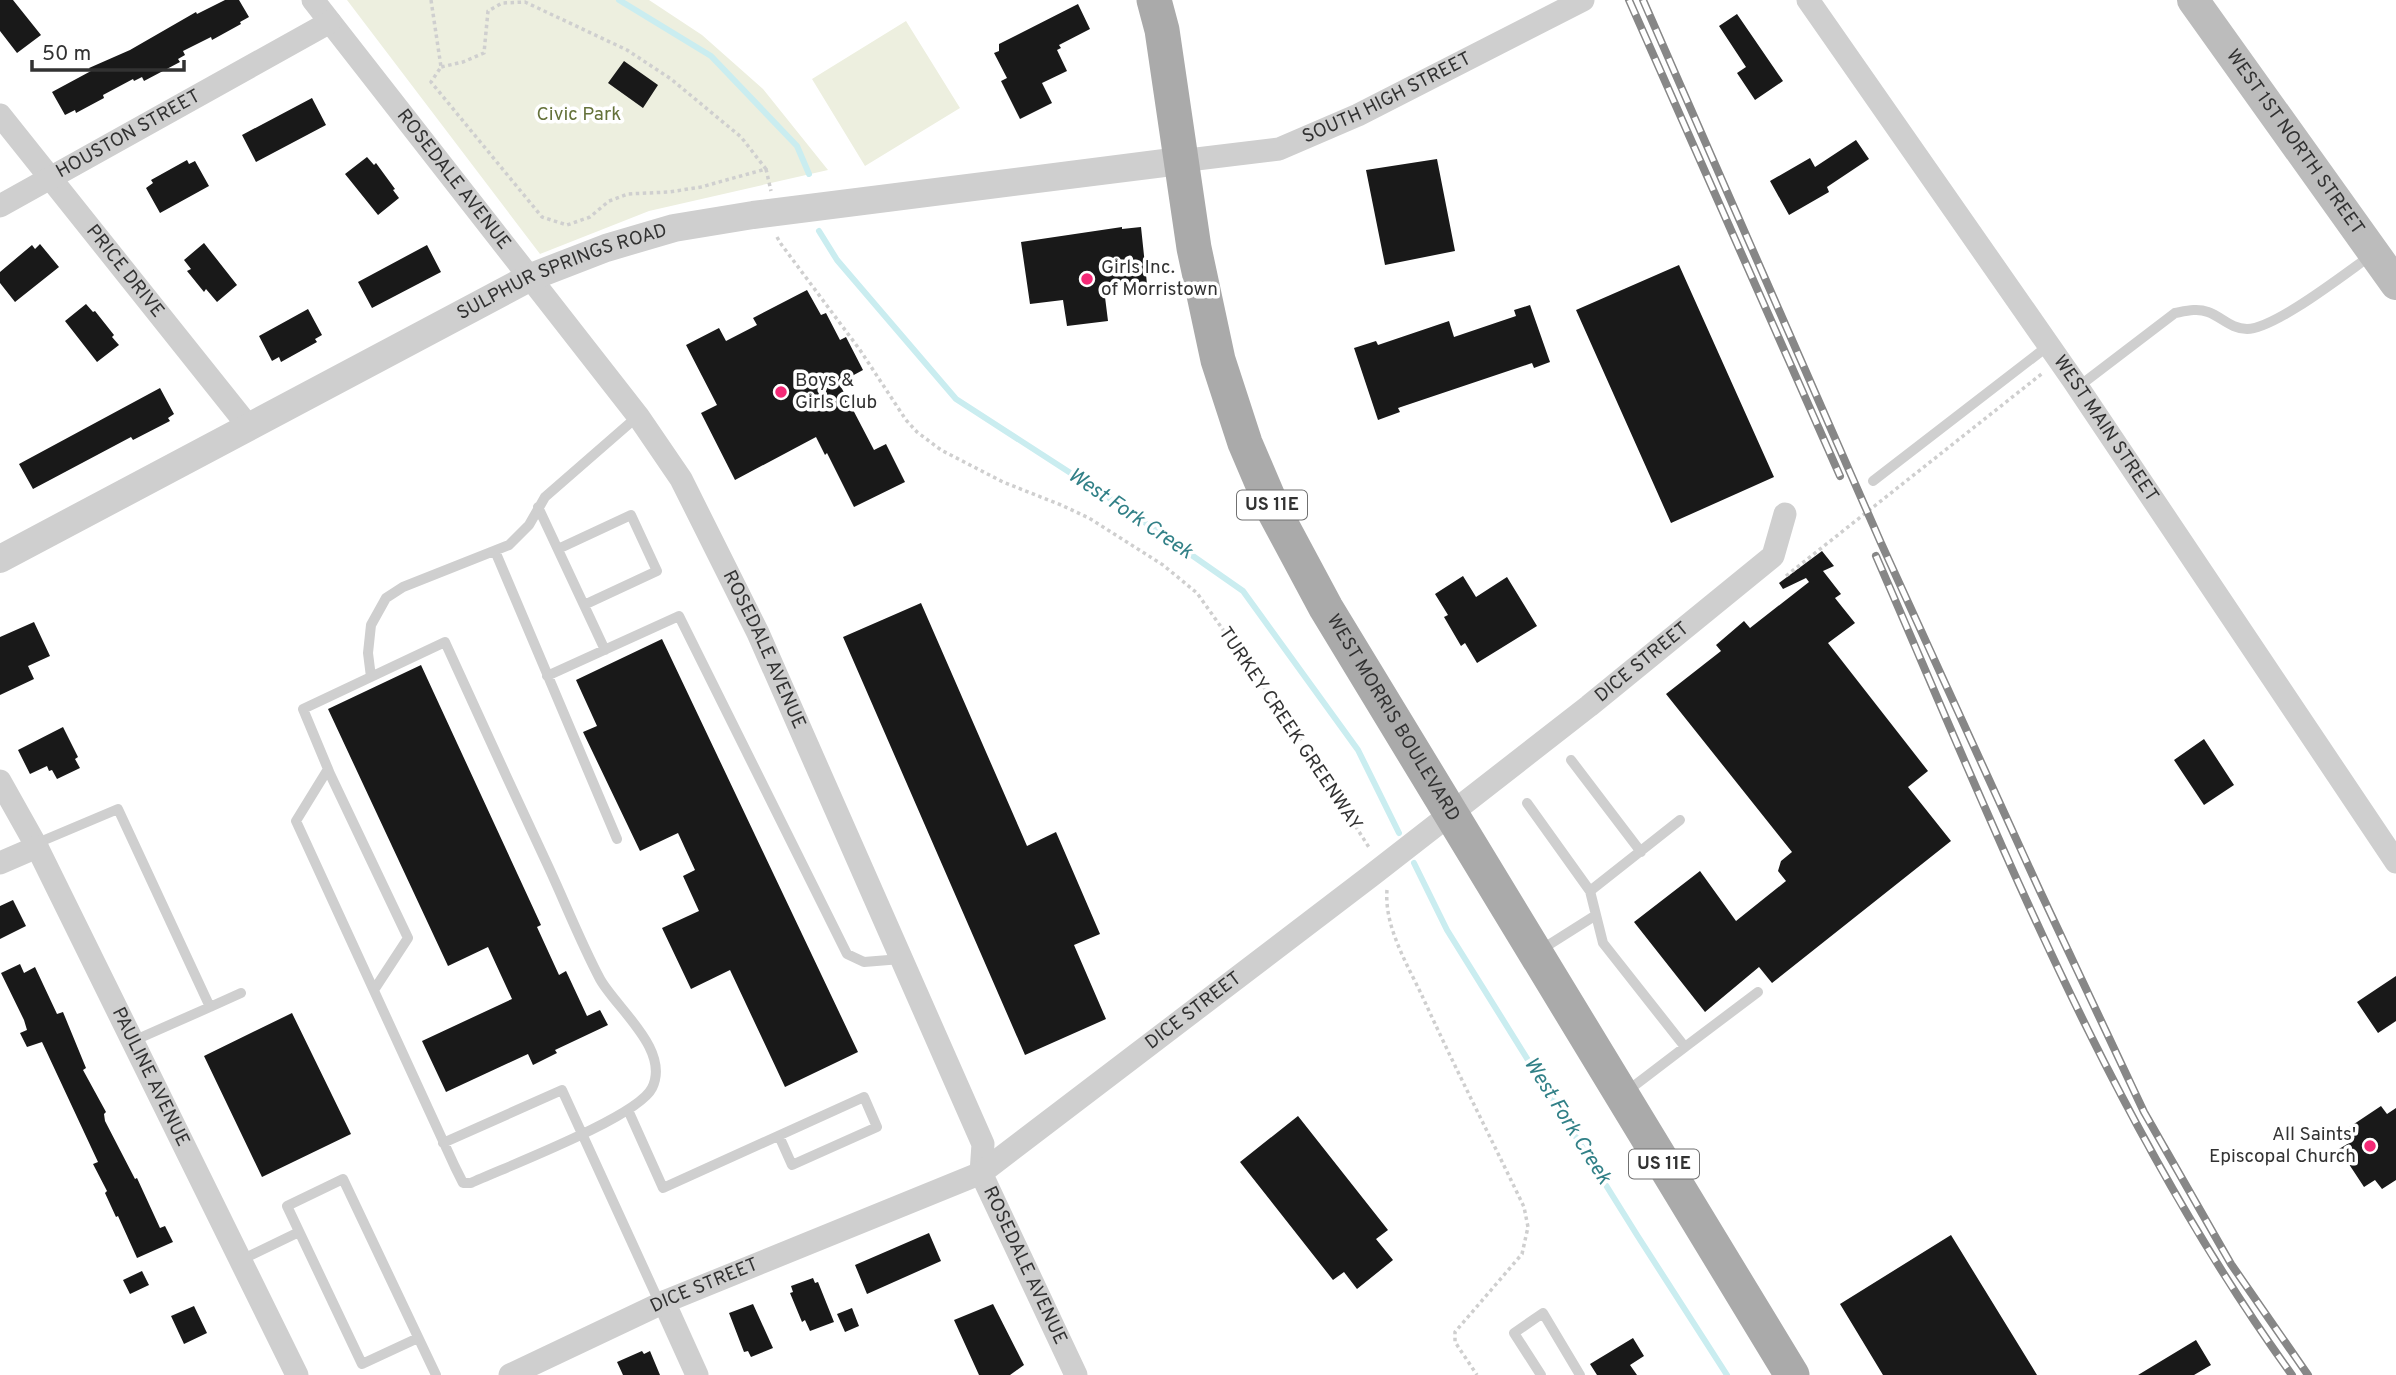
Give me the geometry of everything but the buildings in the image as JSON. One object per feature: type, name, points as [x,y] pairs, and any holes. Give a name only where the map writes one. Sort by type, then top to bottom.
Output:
[{"type":"main road","name":"WEST MORRIS BOULEVARD","points":[[1154,0],[1204,301],[1218,360],[1245,443],[1274,511],[1319,596],[1792,1375]]},
{"type":"main road","name":"WEST 1ST NORTH STREET","points":[[2193,0],[2396,284]]},
{"type":"street","name":"ROSEDALE AVENUE","points":[[313,0],[638,416],[681,479],[758,633],[902,959],[983,1144],[981,1173],[1076,1375]]},
{"type":"street","name":"SOUTH HIGH STREET","points":[[1180,161],[1279,149],[1358,116],[1583,0]]},
{"type":"street","name":"WEST MAIN STREET","points":[[1808,0],[2077,387],[2396,862]]},
{"type":"street","name":"HOUSTON STREET","points":[[0,206],[330,22]]},
{"type":"street","name":"PRICE DRIVE","points":[[0,115],[249,427]]},
{"type":"street","name":"SULPHUR SPRINGS ROAD","points":[[0,559],[531,278],[606,248],[674,228],[753,215],[1180,161]]},
{"type":"street","name":"DICE STREET","points":[[510,1375],[662,1303],[981,1173],[1588,706],[1773,556],[1785,514]]},
{"type":"street","name":"PAULINE AVENUE","points":[[0,781],[36,845],[297,1375]]},
{"type":"street","points":[[0,863],[36,845]]},
{"type":"street","points":[[662,1303],[697,1375]]},
{"type":"lane","points":[[2077,387],[2175,313],[2206,311],[2236,328],[2260,328],[2374,253]]},
{"type":"lane","points":[[1873,481],[2048,346]]},
{"type":"lane","points":[[371,677],[368,653],[371,625],[386,598],[404,587],[509,545],[529,526],[545,496],[638,416]]},
{"type":"lane","points":[[538,508],[605,650]]},
{"type":"lane","points":[[558,549],[631,515],[657,571],[584,605]]},
{"type":"lane","points":[[495,551],[617,839]]},
{"type":"lane","points":[[547,676],[679,616],[847,954],[864,962],[902,959]]},
{"type":"lane","points":[[328,769],[296,821],[463,1183],[471,1183],[582,1134],[628,1110],[640,1102],[653,1087],[656,1069],[653,1054],[639,1030],[601,981],[445,642],[303,709],[328,769],[408,938],[374,990]]},
{"type":"lane","points":[[1571,760],[1640,852]]},
{"type":"lane","points":[[1527,803],[1590,891],[1603,943],[1685,1047]]},
{"type":"lane","points":[[36,845],[118,809],[210,1007]]},
{"type":"lane","points":[[1590,891],[1681,820]]},
{"type":"lane","points":[[1536,953],[1596,915]]},
{"type":"lane","points":[[1622,1095],[1758,992]]},
{"type":"lane","points":[[133,1041],[241,993]]},
{"type":"lane","points":[[443,1143],[562,1090],[662,1303]]},
{"type":"lane","points":[[628,1110],[663,1188],[864,1097],[877,1127],[792,1165],[779,1136]]},
{"type":"lane","points":[[418,1338],[362,1364],[287,1206],[343,1179],[436,1375]]},
{"type":"lane","points":[[241,1260],[299,1232]]},
{"type":"lane","points":[[1541,1375],[1514,1333],[1544,1312],[1580,1375]]},
{"type":"path","points":[[431,0],[441,67],[431,82],[542,217],[567,225],[590,217],[609,201],[628,194],[701,187],[766,169]]},
{"type":"path","points":[[441,67],[463,62],[484,52],[488,11],[502,3],[525,2],[627,50],[671,79],[741,137],[766,169],[771,194]]},
{"type":"path","name":"TURKEY CREEK GREENWAY","points":[[776,229],[781,244],[917,432],[941,450],[1003,482],[1088,518],[1163,565],[1196,593],[1297,734],[1381,867],[1386,876],[1386,903],[1398,943],[1524,1207],[1528,1227],[1522,1254],[1455,1332],[1455,1342],[1477,1375]]},
{"type":"green space","name":"Civic Park","points":[[347,0],[649,0],[702,35],[763,89],[828,170],[649,211],[540,254]]},
{"type":"green space","points":[[906,21],[960,108],[865,166],[812,79]]},
{"type":"waterway","name":"West Fork Creek","points":[[619,0],[711,56],[797,146],[809,174]]},
{"type":"waterway","name":"West Fork Creek","points":[[819,231],[837,260],[956,399],[1120,505],[1243,591],[1358,750],[1399,833]]},
{"type":"waterway","name":"West Fork Creek","points":[[1414,863],[1447,930],[1727,1375]]},
{"type":"railway","points":[[1629,0],[1840,476]]},
{"type":"railway","points":[[1643,0],[1881,543],[2144,1112],[2231,1264],[2308,1375]]},
{"type":"railway","points":[[1876,556],[2014,873],[2113,1080],[2168,1181],[2227,1280],[2292,1375]]},
{"type":"place","name":"Girls Inc. of Morristown","points":[[1087,279]]},
{"type":"place","name":"Boys & Girls Club","points":[[781,392]]},
{"type":"place","name":"All Saints' Episcopal Church","points":[[2370,1146]]}]
